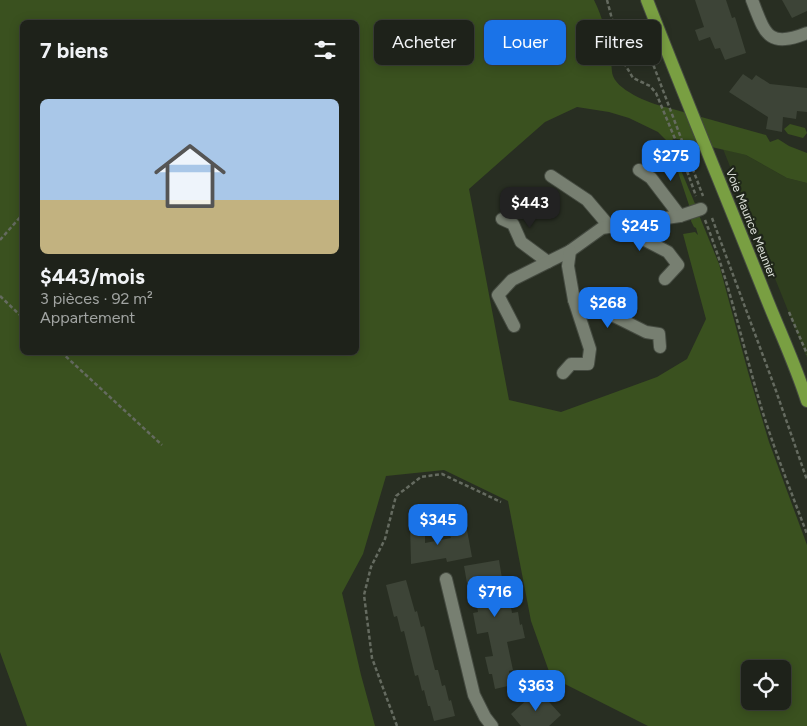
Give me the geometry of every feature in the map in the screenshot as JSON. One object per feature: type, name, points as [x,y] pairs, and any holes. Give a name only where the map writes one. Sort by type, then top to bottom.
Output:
[{"type":"main road","name":"Voie Maurice Meunier","points":[[647,0],[773,316],[795,366],[807,401]]},
{"type":"street","points":[[752,0],[762,27],[768,35],[777,40],[785,40],[807,33]]},
{"type":"street","points":[[639,170],[651,178],[680,216]]},
{"type":"street","points":[[551,176],[587,200],[610,226]]},
{"type":"street","points":[[514,326],[498,294],[512,280],[570,251],[602,228],[680,216],[705,208]]},
{"type":"street","points":[[502,219],[513,224],[521,242],[548,262]]},
{"type":"street","points":[[638,222],[643,239],[668,252],[678,265],[665,279]]},
{"type":"street","points":[[563,373],[571,364],[588,364],[590,349],[574,300],[568,266],[570,251]]},
{"type":"street","points":[[574,300],[616,317],[646,332],[659,334],[660,347]]},
{"type":"street","points":[[446,579],[474,695],[485,717],[492,726]]},
{"type":"path","points":[[607,0],[623,61],[634,78],[650,86],[656,93],[705,208],[776,388],[807,480]]},
{"type":"path","points":[[653,65],[684,142],[736,311],[763,413],[807,534]]},
{"type":"path","points":[[0,240],[20,217]]},
{"type":"path","points":[[0,296],[20,315]]},
{"type":"path","points":[[789,312],[807,354]]},
{"type":"path","points":[[64,355],[162,445]]},
{"type":"path","points":[[397,726],[372,658],[364,595],[371,567],[385,539],[396,496],[421,477],[442,474],[501,502]]},
{"type":"shaded area","points":[[0,0],[594,0],[602,20],[576,20],[576,65],[612,65],[613,76],[617,82],[638,97],[655,104],[766,135],[770,142],[778,139],[789,146],[807,153],[807,183],[787,178],[746,155],[673,138],[678,161],[696,206],[690,208],[668,142],[658,132],[629,118],[609,112],[577,107],[545,122],[469,189],[509,400],[561,412],[657,377],[687,359],[706,319],[683,234],[695,232],[698,235],[691,221],[692,216],[699,215],[719,264],[769,442],[807,545],[807,726],[648,726],[551,677],[531,621],[508,501],[444,470],[386,476],[363,554],[342,593],[375,726],[27,726],[0,652]]},
{"type":"shaded area","points":[[790,124],[805,128],[807,133],[803,138],[788,134],[784,129]]},
{"type":"shaded area","points":[[723,149],[746,155],[787,178],[807,183],[807,358]]},
{"type":"building","points":[[695,0],[726,0],[732,18],[735,17],[746,53],[725,60],[720,48],[715,49],[710,37],[699,41],[695,30],[704,27]]},
{"type":"building","points":[[782,0],[807,0],[807,11],[792,18]]},
{"type":"building","points":[[743,74],[752,80],[756,75],[770,84],[807,88],[807,112],[797,111],[796,119],[783,117],[782,132],[766,129],[768,117],[729,92]]},
{"type":"building","points":[[410,522],[425,522],[425,543],[451,538],[450,535],[452,533],[467,530],[472,557],[447,562],[446,558],[411,564]]},
{"type":"building","points":[[499,560],[505,597],[509,596],[512,613],[518,612],[525,638],[507,642],[513,670],[509,671],[512,685],[495,689],[492,674],[489,674],[485,657],[493,656],[488,632],[477,634],[473,613],[478,612],[473,582],[467,583],[464,566]]},
{"type":"building","points":[[406,580],[415,612],[417,611],[421,627],[424,626],[435,670],[438,670],[442,686],[445,685],[455,716],[434,721],[418,675],[415,676],[404,631],[401,632],[397,616],[394,617],[386,585]]},
{"type":"building","points":[[540,692],[561,715],[549,726],[521,726],[511,714],[530,697],[532,699]]}]
